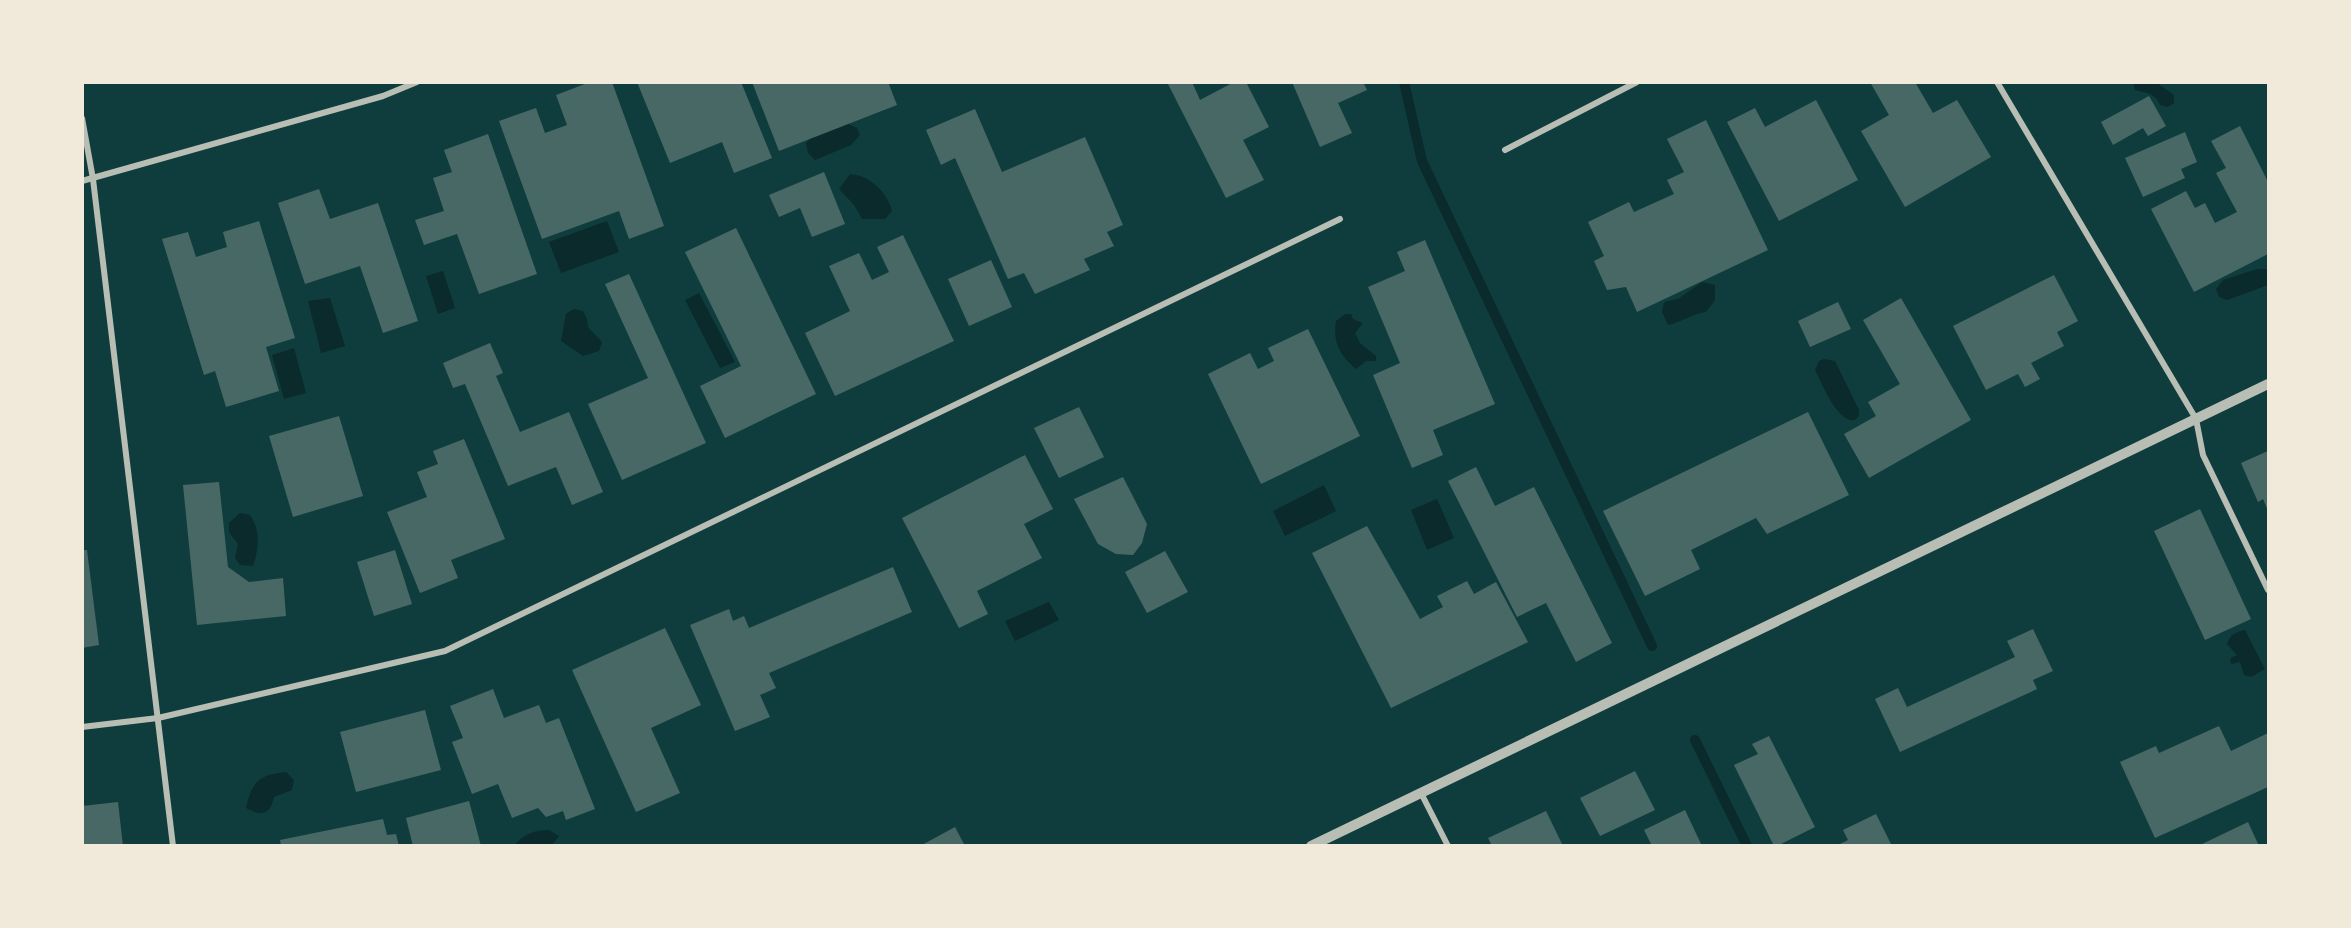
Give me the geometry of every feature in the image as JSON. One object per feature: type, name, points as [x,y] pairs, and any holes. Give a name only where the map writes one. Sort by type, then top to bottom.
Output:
[{"type":"street","points":[[82,181],[372,99],[417,82]]},
{"type":"street","points":[[1505,150],[1637,82]]},
{"type":"street","points":[[1997,82],[2196,419],[2203,455],[2268,590]]},
{"type":"street","points":[[82,118],[93,179],[173,846]]},
{"type":"street","points":[[82,727],[158,718],[445,651],[1340,219]]},
{"type":"street","points":[[1311,846],[2268,384]]},
{"type":"street","points":[[1421,793],[1448,846]]},
{"type":"water","points":[[2133,83],[2157,83],[2174,95],[2174,103],[2167,107],[2160,105],[2150,94],[2135,90]]},
{"type":"water","points":[[844,122],[857,128],[860,135],[851,145],[815,160],[808,153],[806,143],[811,138]]},
{"type":"water","points":[[850,174],[871,181],[887,198],[892,211],[885,219],[862,219],[854,205],[839,189]]},
{"type":"water","points":[[607,221],[619,252],[561,273],[549,242]]},
{"type":"water","points":[[2257,269],[2266,269],[2268,285],[2227,300],[2219,297],[2216,289],[2223,280]]},
{"type":"water","points":[[443,271],[455,308],[438,314],[426,276]]},
{"type":"water","points":[[1702,282],[1715,285],[1715,300],[1706,312],[1668,325],[1662,312],[1664,302],[1678,299]]},
{"type":"water","points":[[699,293],[735,362],[720,368],[685,300]]},
{"type":"water","points":[[330,298],[345,346],[321,353],[308,301]]},
{"type":"water","points":[[574,309],[583,311],[588,327],[602,342],[599,351],[583,356],[561,341],[566,314]]},
{"type":"water","points":[[1345,314],[1351,314],[1353,319],[1363,323],[1355,333],[1360,343],[1376,356],[1376,361],[1366,361],[1356,369],[1341,353],[1335,336],[1336,321]]},
{"type":"water","points":[[294,348],[306,393],[284,399],[272,355]]},
{"type":"water","points":[[1824,359],[1835,361],[1859,410],[1859,416],[1855,420],[1842,416],[1826,393],[1815,370],[1819,361]]},
{"type":"water","points":[[1324,485],[1336,511],[1285,536],[1273,511]]},
{"type":"water","points":[[1437,499],[1454,538],[1427,550],[1411,510]]},
{"type":"water","points":[[240,513],[250,515],[256,527],[258,546],[253,566],[240,565],[235,558],[238,544],[229,532],[229,523]]},
{"type":"water","points":[[1049,602],[1059,620],[1015,641],[1005,621]]},
{"type":"water","points":[[2245,630],[2265,669],[2251,677],[2244,675],[2240,662],[2232,664],[2230,662],[2231,658],[2237,655],[2227,644],[2234,634]]},
{"type":"water","points":[[286,772],[294,780],[292,790],[274,797],[270,808],[264,813],[246,808],[251,791],[258,781],[269,775]]},
{"type":"water","points":[[549,830],[559,836],[552,845],[515,845],[530,833]]},
{"type":"building","points":[[590,82],[612,82],[664,226],[629,239],[619,211],[542,239],[499,121],[536,108],[545,133],[567,125],[556,95]]},
{"type":"building","points":[[637,82],[741,82],[772,158],[734,173],[722,142],[670,163]]},
{"type":"building","points":[[752,82],[888,82],[897,105],[779,151]]},
{"type":"building","points":[[1167,82],[1192,82],[1200,100],[1234,82],[1246,82],[1269,127],[1243,140],[1264,180],[1226,198]]},
{"type":"building","points":[[1292,82],[1363,82],[1367,90],[1338,103],[1352,133],[1320,147]]},
{"type":"building","points":[[1870,82],[1915,82],[1933,113],[1957,100],[1991,157],[1905,207],[1861,131],[1889,115]]},
{"type":"building","points":[[2149,96],[2166,126],[2148,136],[2143,128],[2113,145],[2101,122]]},
{"type":"building","points":[[1816,100],[1858,180],[1779,221],[1727,122],[1755,108],[1765,127]]},
{"type":"building","points":[[975,109],[1002,172],[1085,137],[1123,225],[1107,232],[1114,246],[1084,259],[1090,270],[1035,294],[1024,273],[1008,279],[955,158],[941,165],[926,130]]},
{"type":"building","points":[[1706,120],[1768,250],[1637,312],[1626,287],[1607,290],[1594,261],[1604,256],[1588,222],[1629,202],[1634,212],[1674,194],[1667,180],[1684,172],[1667,139]]},
{"type":"building","points":[[2240,126],[2268,182],[2268,254],[2194,292],[2151,209],[2186,191],[2195,208],[2205,203],[2215,223],[2237,212],[2216,173],[2226,168],[2211,141]]},
{"type":"building","points":[[2185,132],[2197,162],[2181,169],[2185,178],[2143,197],[2125,158]]},
{"type":"building","points":[[488,134],[537,274],[479,294],[457,234],[424,245],[415,220],[444,211],[433,178],[452,172],[444,150]]},
{"type":"building","points":[[824,172],[845,224],[812,237],[800,208],[779,217],[769,195]]},
{"type":"building","points":[[319,189],[330,219],[378,203],[418,321],[383,333],[360,266],[305,284],[278,203]]},
{"type":"building","points":[[259,221],[295,338],[266,347],[279,391],[226,407],[215,371],[204,375],[162,239],[188,232],[196,257],[227,247],[223,232]]},
{"type":"building","points":[[736,228],[816,394],[725,438],[700,386],[741,366],[685,252]]},
{"type":"building","points":[[903,235],[954,341],[835,396],[805,333],[850,311],[829,266],[859,253],[872,280],[889,272],[877,247]]},
{"type":"building","points":[[1425,240],[1495,404],[1433,430],[1443,455],[1412,468],[1373,375],[1400,363],[1368,287],[1405,271],[1397,252]]},
{"type":"building","points":[[991,260],[1012,307],[969,326],[948,279]]},
{"type":"building","points":[[629,274],[706,443],[622,480],[588,404],[648,378],[605,284]]},
{"type":"building","points":[[2054,275],[2078,321],[2057,332],[2064,346],[2031,363],[2040,379],[2025,387],[2018,374],[1986,390],[1953,326]]},
{"type":"building","points":[[1901,298],[1971,420],[1869,478],[1844,434],[1876,416],[1868,402],[1900,384],[1863,320]]},
{"type":"building","points":[[1838,302],[1851,329],[1810,347],[1798,321]]},
{"type":"building","points":[[1308,329],[1360,436],[1261,484],[1208,374],[1250,353],[1258,369],[1274,361],[1268,348]]},
{"type":"building","points":[[490,343],[503,373],[496,376],[520,432],[569,412],[603,492],[572,505],[556,467],[508,486],[465,384],[453,388],[443,363]]},
{"type":"building","points":[[1079,407],[1104,457],[1059,478],[1034,428]]},
{"type":"building","points":[[1808,412],[1849,495],[1767,534],[1756,518],[1691,550],[1700,569],[1645,596],[1603,511]]},
{"type":"building","points":[[339,416],[363,496],[293,517],[269,436]]},
{"type":"building","points":[[464,439],[505,539],[451,560],[458,578],[420,593],[387,512],[427,497],[417,472],[438,464],[433,451]]},
{"type":"building","points":[[2268,451],[2268,511],[2263,499],[2258,502],[2241,463]]},
{"type":"building","points":[[1025,455],[1053,509],[1024,524],[1042,558],[977,591],[988,614],[959,628],[902,518]]},
{"type":"building","points":[[1476,467],[1495,506],[1534,487],[1612,643],[1576,662],[1546,603],[1517,617],[1448,481]]},
{"type":"building","points":[[1123,477],[1147,524],[1142,543],[1133,555],[1116,554],[1098,544],[1074,499]]},
{"type":"building","points":[[219,482],[228,567],[249,582],[283,578],[286,616],[197,625],[183,485]]},
{"type":"building","points":[[2200,509],[2251,619],[2205,640],[2154,531]]},
{"type":"building","points":[[1367,526],[1420,619],[1443,607],[1437,596],[1467,581],[1474,594],[1496,582],[1528,642],[1391,708],[1312,553]]},
{"type":"building","points":[[82,550],[87,550],[99,645],[82,648]]},
{"type":"building","points":[[395,550],[412,604],[374,616],[357,562]]},
{"type":"building","points":[[1165,551],[1188,592],[1147,613],[1125,572]]},
{"type":"building","points":[[893,567],[912,612],[769,673],[776,688],[760,695],[770,717],[735,731],[690,625],[729,609],[733,621],[744,616],[749,628]]},
{"type":"building","points":[[665,628],[701,705],[651,728],[680,793],[636,812],[572,670]]},
{"type":"building","points":[[2033,629],[2053,671],[2033,680],[2037,689],[1900,752],[1875,699],[1898,688],[1907,707],[2015,657],[2007,641]]},
{"type":"building","points":[[493,689],[504,718],[539,705],[546,723],[559,718],[595,809],[566,820],[563,811],[546,817],[538,808],[512,818],[498,784],[472,794],[452,742],[463,738],[450,706]]},
{"type":"building","points":[[425,710],[441,770],[356,792],[340,732]]},
{"type":"building","points":[[2219,726],[2231,751],[2268,733],[2268,787],[2155,838],[2120,762],[2156,746],[2159,753]]},
{"type":"building","points":[[1769,736],[1815,827],[1777,846],[1774,846],[1734,765],[1758,754],[1752,744]]},
{"type":"building","points":[[1635,771],[1655,810],[1600,836],[1580,798]]},
{"type":"building","points":[[469,801],[481,846],[413,846],[406,818]]},
{"type":"building","points":[[118,802],[123,846],[82,846],[82,806]]},
{"type":"building","points":[[1685,810],[1702,846],[1652,846],[1644,830]]},
{"type":"building","points":[[1546,811],[1563,846],[1492,846],[1488,838]]},
{"type":"building","points":[[1876,814],[1892,846],[1836,846],[1848,840],[1843,830]]},
{"type":"building","points":[[383,819],[387,835],[396,834],[399,846],[281,846],[280,840]]},
{"type":"building","points":[[2248,822],[2259,846],[2198,846]]},
{"type":"building","points":[[955,827],[965,846],[920,846]]},
{"type":"waterway","points":[[1404,82],[1422,161],[1652,646]]},
{"type":"waterway","points":[[1695,740],[1747,846]]}]
